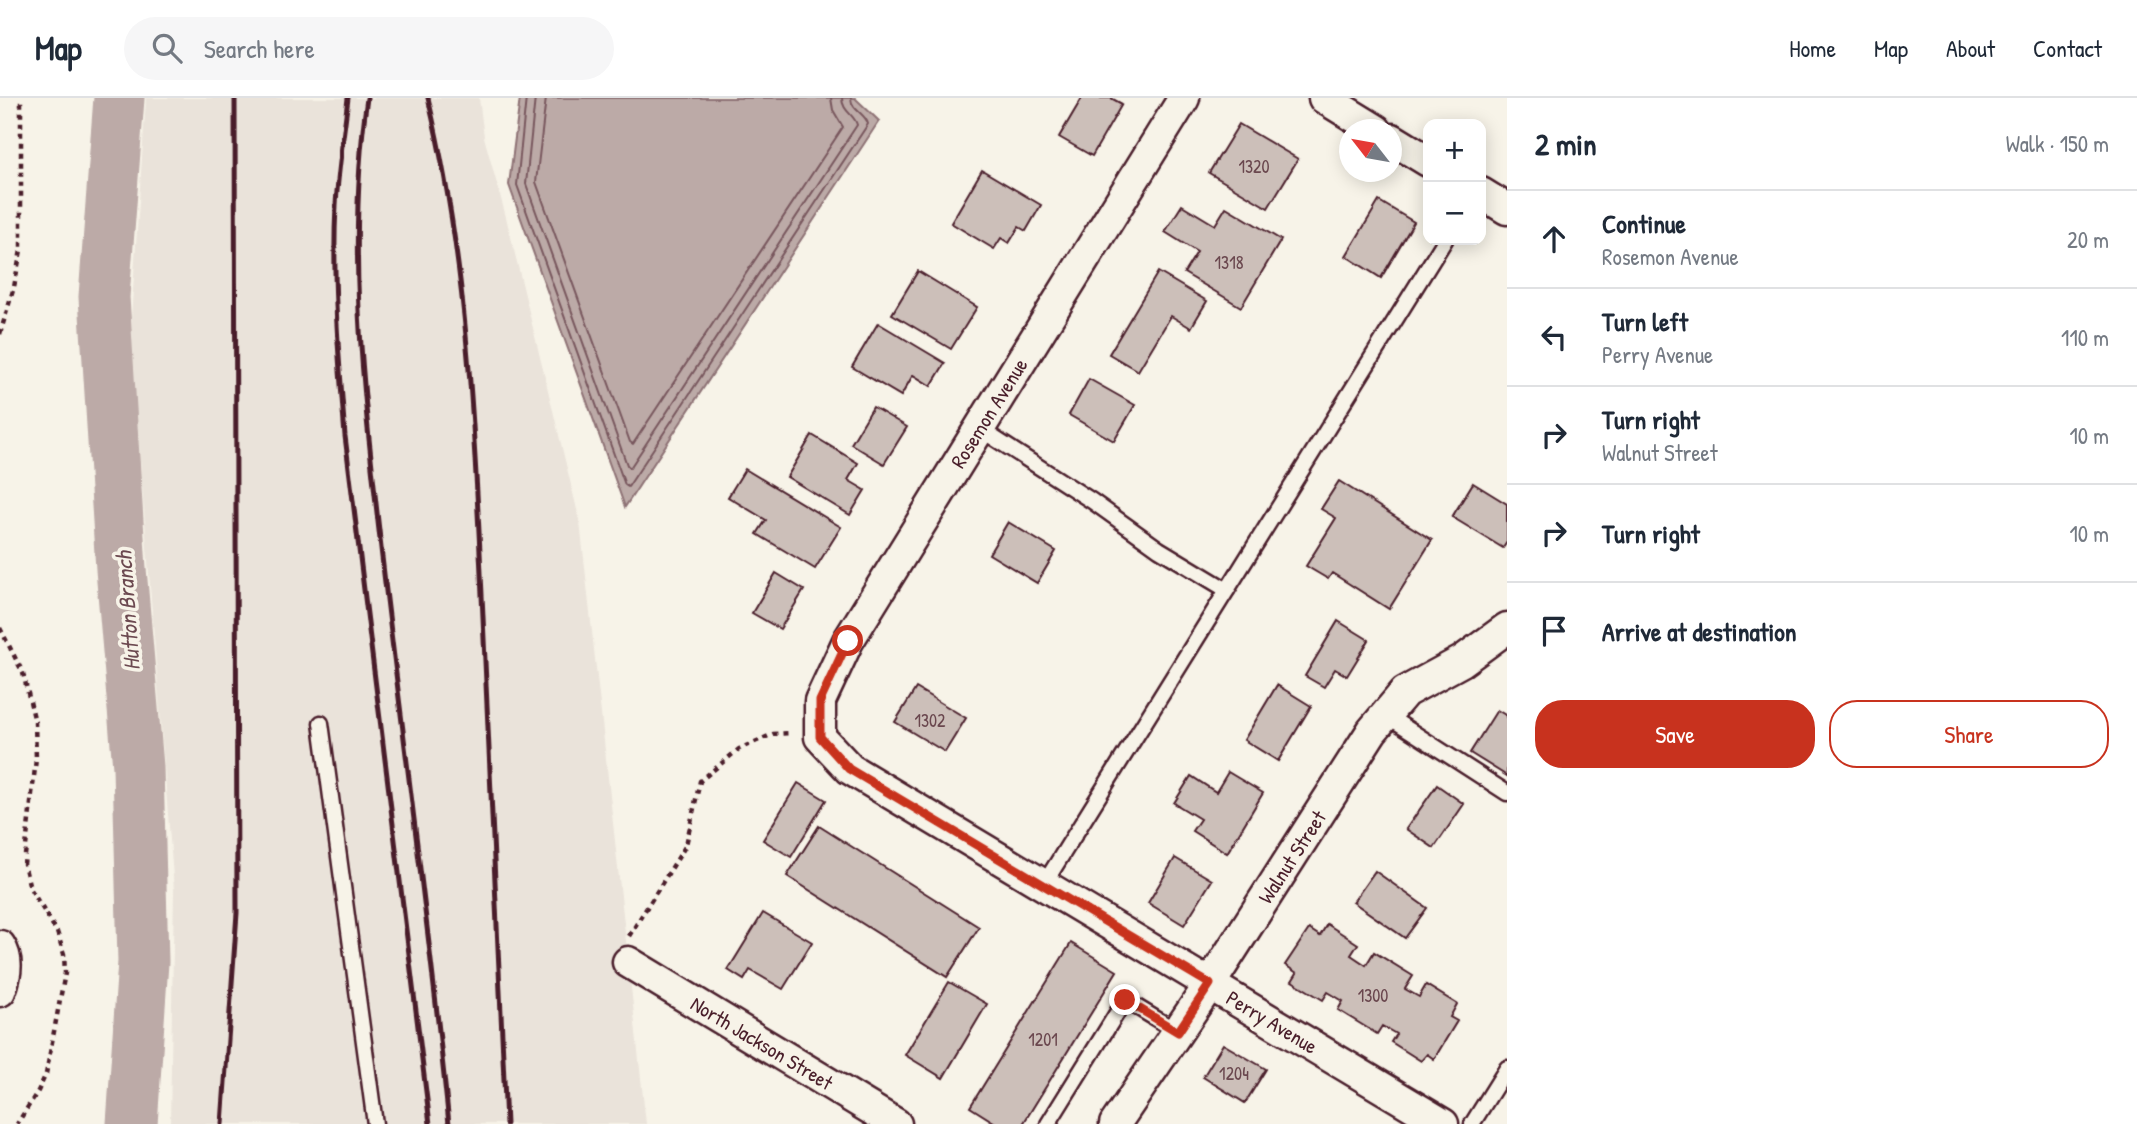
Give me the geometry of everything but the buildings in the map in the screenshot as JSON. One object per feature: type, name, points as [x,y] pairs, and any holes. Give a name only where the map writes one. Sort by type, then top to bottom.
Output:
[{"type":"street","name":"Rosemon Avenue","points":[[820,734],[820,701],[848,641],[1184,98]]},
{"type":"street","points":[[1324,98],[1358,119]]},
{"type":"street","points":[[1402,146],[1423,158]]},
{"type":"street","points":[[1486,196],[1507,209]]},
{"type":"street","name":"Walnut Street","points":[[1115,1124],[1210,984],[1372,731],[1405,692],[1462,661],[1507,628]]},
{"type":"street","name":"Perry Avenue","points":[[820,734],[849,769],[1443,1124]]},
{"type":"street","points":[[0,946],[6,954],[5,978],[0,991]]},
{"type":"street","name":"North Jackson Street","points":[[628,962],[896,1124]]},
{"type":"lane","points":[[1044,884],[1442,245]]},
{"type":"lane","points":[[980,429],[1092,501],[1159,549],[1227,590]]},
{"type":"lane","points":[[1386,715],[1507,793]]},
{"type":"lane","points":[[321,723],[375,1124]]},
{"type":"lane","points":[[1048,1124],[1125,1000],[1178,1032]]},
{"type":"lane","points":[[1472,1124],[1507,1068]]},
{"type":"path","points":[[0,334],[14,287],[21,250],[21,98]]},
{"type":"path","points":[[0,628],[23,673],[35,722],[36,759],[24,864],[30,888],[57,932],[64,954],[65,973],[46,1074],[17,1124]]},
{"type":"path","points":[[628,962],[620,951],[686,845],[700,781],[739,749],[773,734],[820,734]]},
{"type":"shaded area","points":[[146,98],[479,98],[484,137],[580,522],[646,1124],[170,1124],[174,890],[130,334]]},
{"type":"water","points":[[520,98],[855,98],[879,121],[625,507],[509,185]]},
{"type":"waterway","name":"Hutton Branch","points":[[119,98],[104,297],[121,569],[138,767],[143,962],[132,1124]]},
{"type":"railway","points":[[222,1124],[237,913],[235,98]]},
{"type":"railway","points":[[348,98],[338,178],[335,234],[337,320],[345,436],[430,1124]]},
{"type":"railway","points":[[367,98],[358,213],[364,385],[449,1124]]},
{"type":"railway","points":[[428,98],[453,226],[473,421],[506,1124]]},
{"type":"route","points":[[848,641],[820,701],[820,737],[849,769],[1210,984],[1178,1032],[1125,1000]]}]
